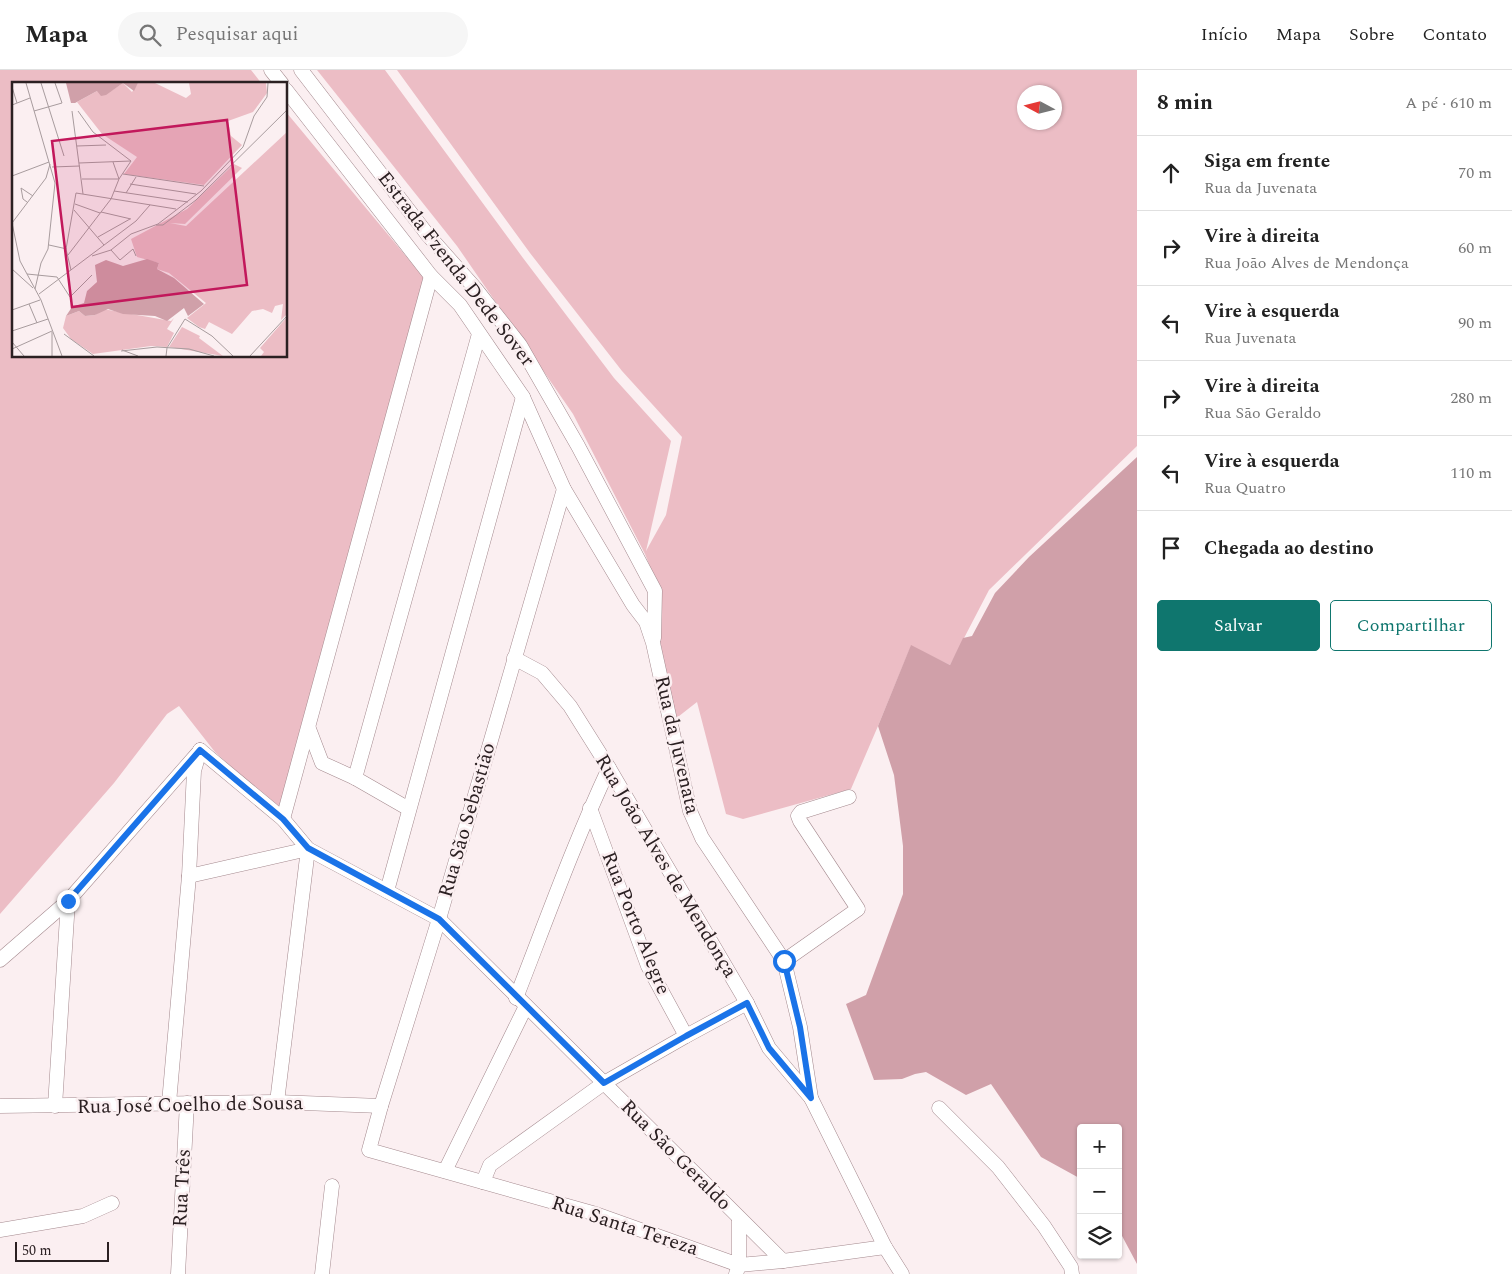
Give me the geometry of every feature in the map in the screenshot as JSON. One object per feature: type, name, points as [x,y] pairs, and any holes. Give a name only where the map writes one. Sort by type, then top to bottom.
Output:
[{"type":"street","points":[[271,70],[280,82]]},
{"type":"street","name":"Estrada Fzenda Dede Sover","points":[[301,70],[427,234],[475,288],[520,345],[578,446],[655,591],[653,643]]},
{"type":"street","name":"Rua da Juvenata","points":[[288,93],[431,276],[460,305],[478,334],[523,397],[564,489],[633,605],[646,622],[653,643],[690,811],[702,838],[784,961],[800,1027],[811,1098]]},
{"type":"street","points":[[283,819],[431,276]]},
{"type":"street","points":[[355,778],[478,334]]},
{"type":"street","points":[[387,891],[523,397]]},
{"type":"street","name":"Rua São Sebastião","points":[[369,1150],[439,919],[564,489]]},
{"type":"street","name":"Rua João Alves de Mendonça","points":[[514,658],[542,673],[558,690],[609,768],[747,1003],[769,1048],[811,1098],[885,1247],[902,1274]]},
{"type":"street","points":[[308,729],[322,763],[355,778],[409,810]]},
{"type":"street","points":[[169,1103],[189,876],[194,771],[200,750]]},
{"type":"street","points":[[0,960],[68,901],[200,750]]},
{"type":"street","name":"Rua São Geraldo","points":[[200,750],[283,819],[308,848],[439,919],[783,1261]]},
{"type":"street","points":[[445,1171],[521,1002],[590,808],[609,768]]},
{"type":"street","points":[[784,961],[858,909],[798,816],[801,812],[849,797]]},
{"type":"street","name":"Rua Porto Alegre","points":[[590,808],[648,966],[686,1036]]},
{"type":"street","points":[[189,876],[308,848],[277,1102]]},
{"type":"street","points":[[55,1106],[68,901]]},
{"type":"street","points":[[483,1182],[490,1165],[604,1083],[747,1003]]},
{"type":"street","name":"Rua José Coelho de Sousa","points":[[0,1106],[277,1102],[381,1106]]},
{"type":"street","name":"Rua Três","points":[[178,1274],[187,1103]]},
{"type":"street","points":[[940,1108],[998,1167],[1044,1226],[1071,1267],[1072,1274]]},
{"type":"street","name":"Rua Santa Tereza","points":[[369,1150],[596,1214],[737,1269],[885,1247]]},
{"type":"street","points":[[322,1274],[332,1186]]},
{"type":"street","points":[[0,1230],[83,1216],[112,1203]]},
{"type":"street","points":[[737,1269],[739,1219]]},
{"type":"shaded area","points":[[0,70],[251,70],[260,82],[12,82],[12,358],[288,358],[288,114],[425,279],[326,647],[278,810],[215,752],[179,706],[167,714],[114,783],[0,914]]},
{"type":"shaded area","points":[[317,70],[385,70],[614,378],[671,441],[646,551],[666,515],[682,437],[622,371],[530,253],[397,70],[1137,70],[1137,446],[989,590],[950,665],[911,646],[851,789],[743,819],[726,814],[697,702],[674,720],[660,641],[659,589],[645,554],[573,414],[457,246]]},
{"type":"shaded area","points":[[1137,457],[1137,1264],[1122,1236],[1122,1124],[1077,1124],[1077,1177],[1041,1157],[991,1084],[966,1095],[926,1072],[902,1079],[874,1080],[846,1004],[866,995],[903,894],[903,846],[894,775],[878,726],[911,645],[950,665],[963,638],[972,636],[995,593],[1029,557]]},
{"type":"route","points":[[68,901],[200,750],[283,819],[308,848],[439,919],[516,998],[604,1083],[747,1003],[769,1048],[811,1098],[800,1027],[784,961]]}]
